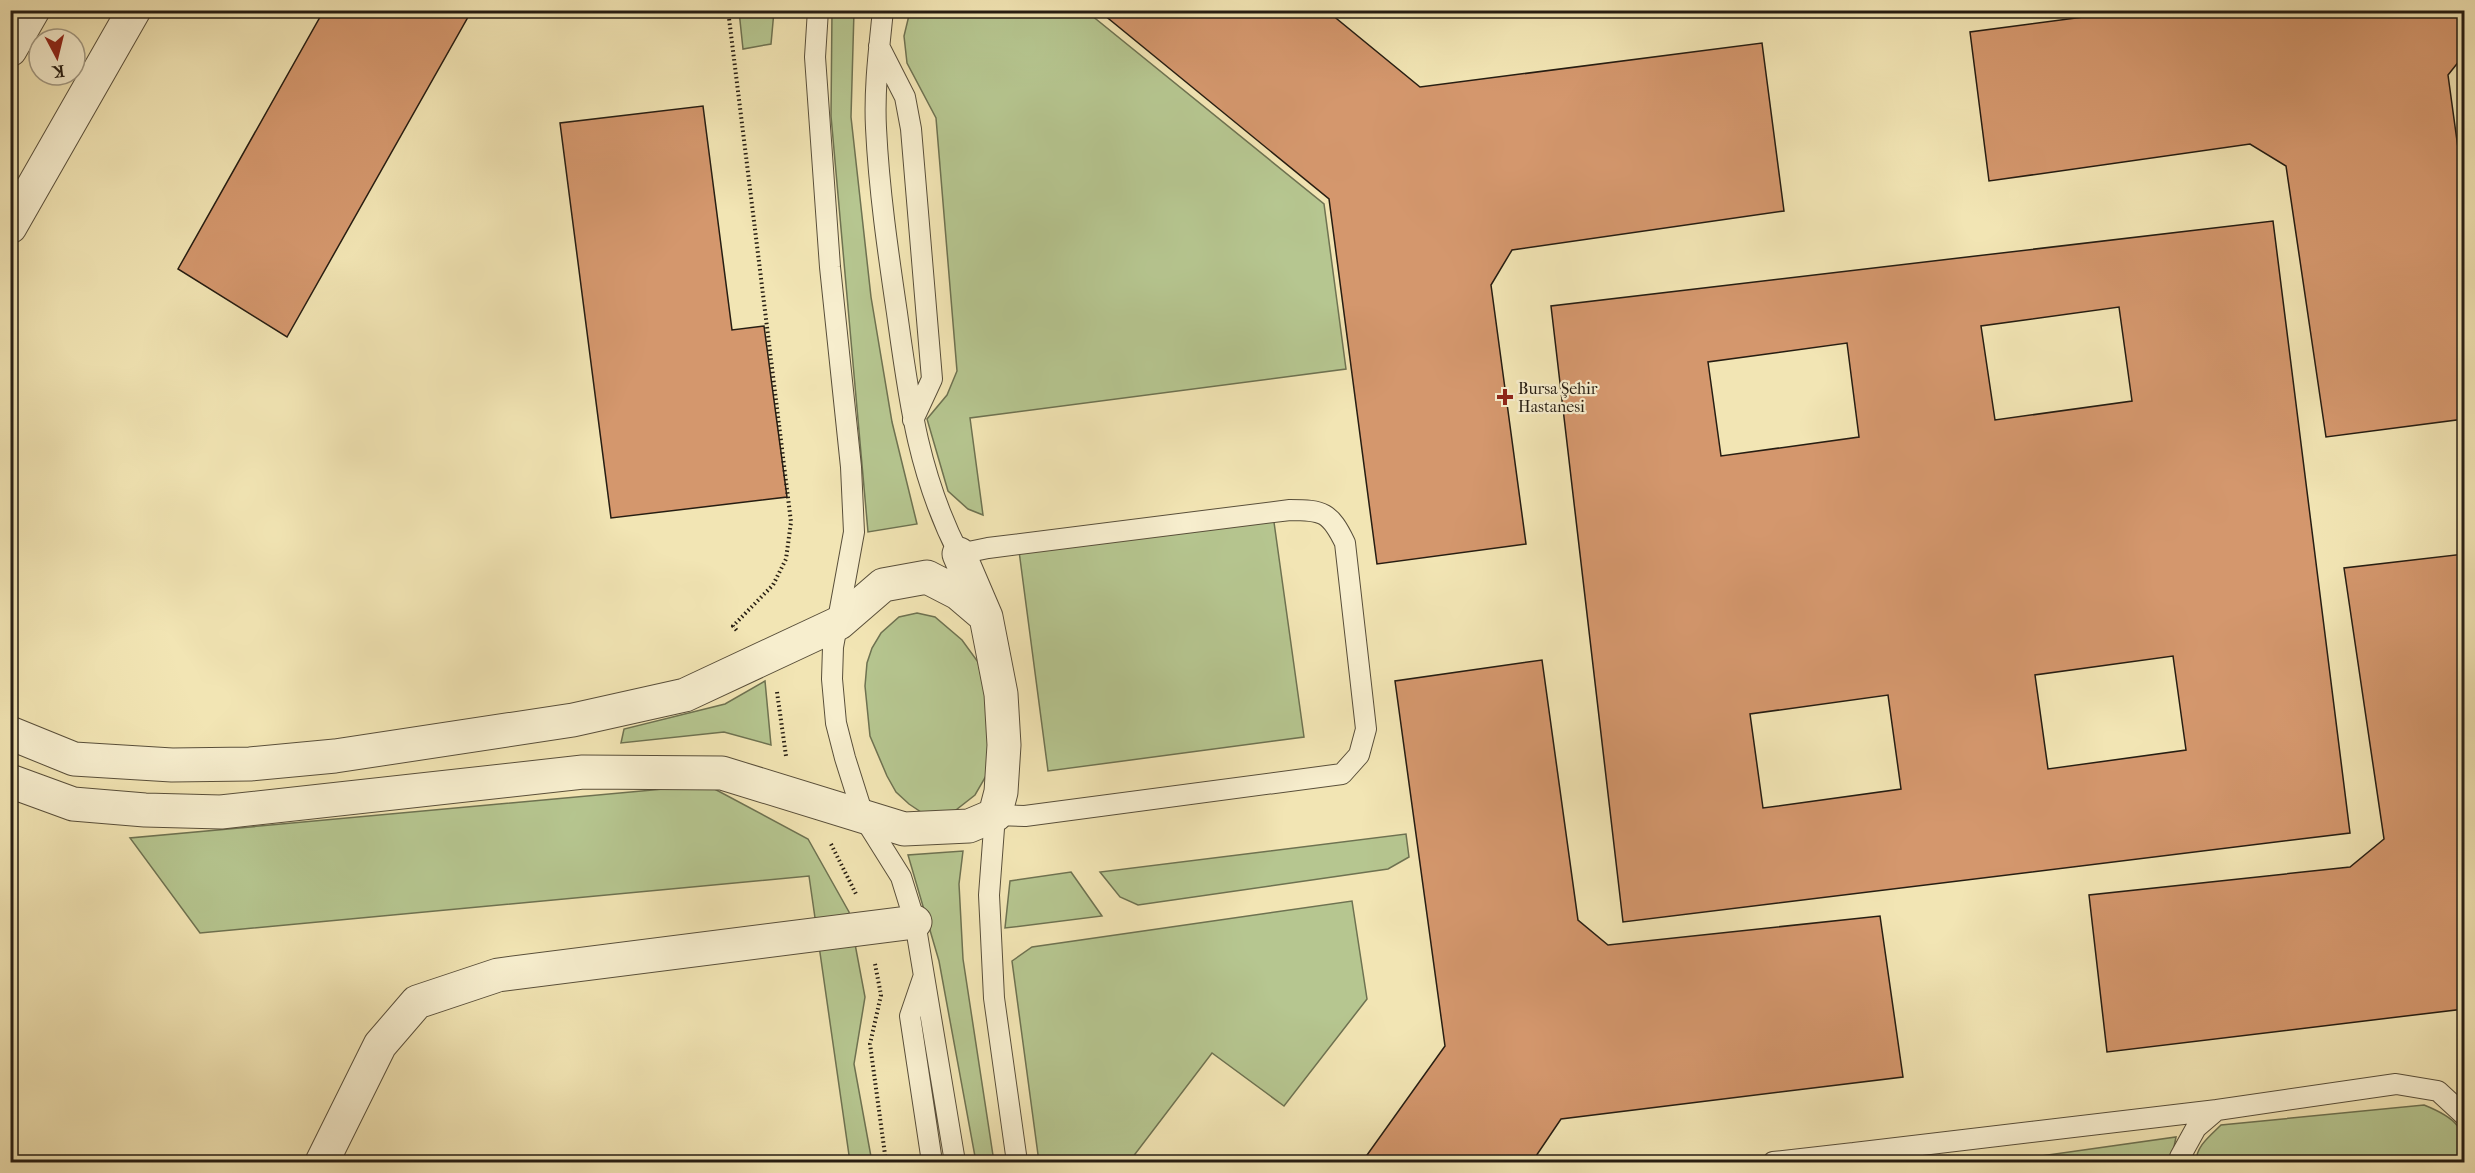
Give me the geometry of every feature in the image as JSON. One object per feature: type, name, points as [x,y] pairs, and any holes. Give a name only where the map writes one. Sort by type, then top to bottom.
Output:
[{"type":"street","points":[[10,50],[33,10]]},
{"type":"street","points":[[10,227],[134,10]]},
{"type":"street","points":[[10,781],[73,804],[221,812],[583,772],[722,773],[904,829],[969,826],[995,815],[1000,792],[1004,745],[1001,694],[986,617],[959,554]]},
{"type":"street","points":[[10,733],[74,759],[172,765],[250,764],[324,757],[573,720],[686,695],[839,623],[883,585],[927,577],[958,592],[986,617]]},
{"type":"street","points":[[322,1162],[380,1045],[417,1002],[498,975],[915,922]]},
{"type":"lane","points":[[818,10],[816,69],[830,267],[851,467],[854,532],[833,647],[832,679],[836,723],[844,758],[864,818],[901,877],[915,922],[956,1162]]},
{"type":"lane","points":[[883,10],[876,72],[876,129],[888,250],[913,420],[926,476],[944,524],[959,554],[988,548],[1290,510],[1318,510],[1336,524],[1345,543],[1366,729],[1359,755],[1342,774],[1025,816],[995,815],[989,895],[994,998],[1017,1162]]},
{"type":"lane","points":[[879,46],[905,97],[911,129],[932,379],[913,420]]},
{"type":"lane","points":[[924,976],[910,1016],[932,1162]]},
{"type":"lane","points":[[1773,1162],[2217,1110],[2396,1084],[2438,1091],[2464,1114]]},
{"type":"lane","points":[[2180,1162],[2180,1157],[2196,1128],[2217,1110]]},
{"type":"lane","points":[[1854,1153],[1872,1162]]},
{"type":"path","points":[[728,10],[791,522],[786,559],[773,585],[733,626],[775,676],[789,793]]},
{"type":"path","points":[[826,836],[864,910],[881,995],[870,1044],[886,1162]]},
{"type":"green space","points":[[739,11],[774,11],[771,44],[743,49]]},
{"type":"green space","points":[[832,11],[854,11],[851,117],[871,297],[892,422],[917,524],[868,532],[831,116]]},
{"type":"green space","points":[[910,11],[1086,11],[1324,204],[1346,369],[970,418],[983,515],[968,509],[948,491],[927,419],[947,395],[957,371],[936,118],[907,63],[904,36]]},
{"type":"green space","points":[[1273,515],[1304,737],[1048,771],[1019,551]]},
{"type":"green space","points":[[917,613],[935,617],[962,640],[978,662],[995,739],[986,776],[975,795],[952,813],[924,814],[896,792],[870,736],[865,686],[867,663],[872,648],[881,633],[899,617]]},
{"type":"green space","points":[[765,681],[771,745],[724,732],[621,743],[624,729],[725,704]]},
{"type":"green space","points":[[707,785],[808,839],[849,912],[865,997],[854,1064],[872,1162],[850,1162],[809,876],[200,933],[130,838]]},
{"type":"green space","points":[[1406,834],[1409,857],[1388,869],[1138,905],[1120,897],[1100,872]]},
{"type":"green space","points":[[963,851],[959,884],[963,959],[994,1162],[976,1162],[939,961],[908,855]]},
{"type":"green space","points":[[1071,872],[1102,916],[1005,928],[1010,881]]},
{"type":"green space","points":[[1352,901],[1367,999],[1284,1106],[1212,1053],[1129,1162],[1039,1162],[1012,961],[1032,947]]},
{"type":"green space","points":[[2424,1105],[2444,1114],[2457,1125],[2464,1140],[2463,1162],[2196,1162],[2201,1146],[2221,1125]]},
{"type":"green space","points":[[2176,1137],[2171,1162],[1999,1162]]},
{"type":"building","points":[[324,10],[472,10],[287,337],[178,269]]},
{"type":"building","points":[[1098,10],[1326,10],[1420,87],[1762,43],[1784,211],[1512,250],[1491,285],[1526,544],[1377,564],[1329,199]]},
{"type":"building","points":[[2137,10],[2464,10],[2464,55],[2448,75],[2464,192],[2464,419],[2326,437],[2286,166],[2250,144],[1989,181],[1970,32]]},
{"type":"building","points":[[703,106],[732,330],[764,326],[787,497],[611,518],[560,123]]},
{"type":"building","points":[[2273,221],[2350,833],[1623,922],[1551,306]],"holes":[[[2119,307],[2132,401],[1995,420],[1981,326]],[[1847,343],[1859,437],[1721,456],[1708,362]],[[2173,656],[2186,750],[2048,769],[2035,675]],[[1888,695],[1901,789],[1763,808],[1750,714]]]},
{"type":"building","points":[[2464,554],[2464,1009],[2107,1052],[2089,895],[2350,867],[2384,839],[2344,568]]},
{"type":"building","points":[[1542,660],[1578,920],[1608,945],[1880,916],[1903,1077],[1561,1119],[1532,1162],[1362,1162],[1445,1046],[1395,681]]},
{"type":"place","name":"Bursa Şehir Hastanesi","points":[[1505,397]]}]
